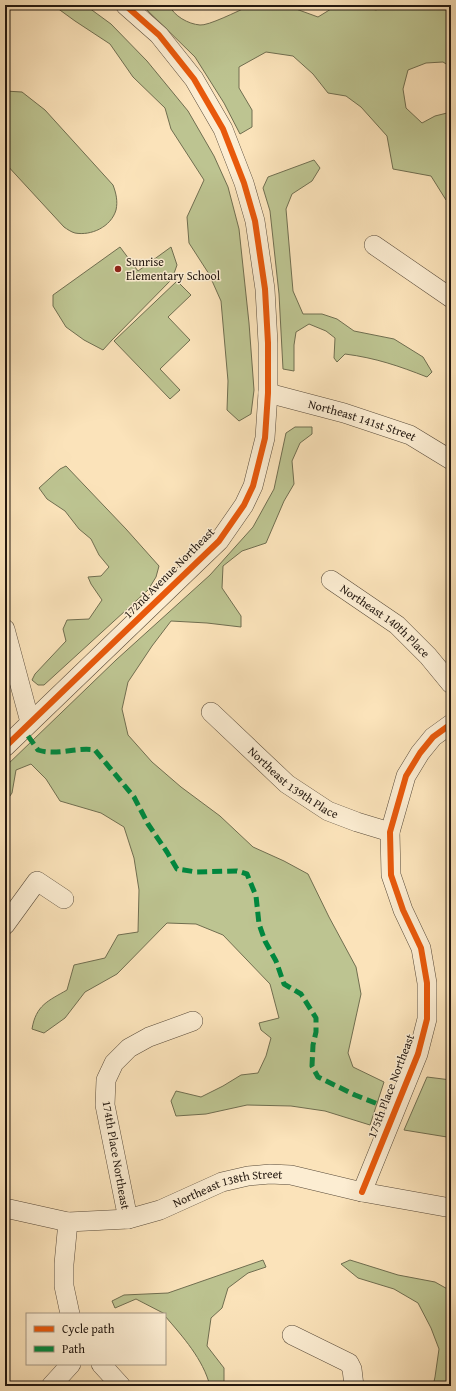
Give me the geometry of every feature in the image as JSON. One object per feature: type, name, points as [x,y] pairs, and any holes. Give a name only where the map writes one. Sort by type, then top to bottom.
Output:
[{"type":"street","name":"172nd Avenue Northeast","points":[[5,746],[219,541],[244,505],[253,486],[265,438],[268,393],[268,343],[265,289],[255,220],[244,183],[223,129],[194,79],[159,35],[125,5]]},
{"type":"street","points":[[374,244],[451,298]]},
{"type":"street","name":"Northeast 141st Street","points":[[268,393],[344,413],[410,435],[450,457]]},
{"type":"street","name":"Northeast 140th Place","points":[[331,580],[397,625],[428,656],[451,684]]},
{"type":"street","points":[[5,629],[30,722]]},
{"type":"street","name":"Northeast 139th Place","points":[[211,712],[287,784],[328,811],[390,832]]},
{"type":"street","name":"175th Place Northeast","points":[[362,1192],[418,1054],[426,1019],[427,983],[421,948],[403,910],[391,875],[390,832],[406,776],[420,753],[433,737],[451,724]]},
{"type":"street","points":[[5,925],[37,881],[64,899]]},
{"type":"street","name":"174th Place Northeast","points":[[128,1219],[105,1105],[106,1080],[114,1063],[129,1048],[149,1037],[193,1021]]},
{"type":"street","name":"Northeast 138th Street","points":[[5,1208],[68,1222],[128,1219],[160,1210],[222,1182],[248,1176],[270,1174],[291,1176],[362,1192],[451,1208]]},
{"type":"street","points":[[68,1222],[64,1264],[64,1286],[70,1313]]},
{"type":"street","points":[[292,1336],[349,1364],[352,1369],[354,1386]]},
{"type":"street","points":[[51,1386],[70,1365]]},
{"type":"street","points":[[102,1365],[121,1386]]},
{"type":"green space","points":[[53,5],[85,5],[111,24],[147,61],[188,111],[214,156],[228,187],[239,229],[249,323],[254,390],[251,414],[239,421],[227,410],[228,381],[221,301],[209,274],[189,243],[187,217],[204,180],[171,129],[165,108],[133,77],[110,44]]},
{"type":"green space","points":[[142,5],[169,5],[174,13],[182,19],[191,23],[204,25],[223,18],[247,7],[248,5],[292,5],[296,9],[318,17],[331,9],[331,5],[358,5],[376,10],[386,5],[445,5],[451,21],[451,67],[443,62],[426,63],[408,70],[403,89],[406,108],[422,123],[435,116],[451,112],[451,135],[448,142],[447,158],[451,166],[451,204],[446,200],[431,176],[393,169],[387,136],[361,107],[346,96],[328,93],[313,74],[293,56],[266,52],[239,67],[239,88],[252,110],[252,127],[240,134],[224,103],[195,57]]},
{"type":"green space","points":[[5,91],[22,92],[45,110],[113,185],[117,203],[116,210],[110,221],[105,226],[94,232],[81,234],[68,230],[5,163]]},
{"type":"green space","points":[[314,160],[320,168],[312,181],[292,194],[286,209],[293,291],[303,314],[322,314],[337,319],[354,331],[394,339],[423,357],[432,372],[427,377],[387,363],[345,354],[337,362],[334,358],[335,338],[326,331],[309,324],[296,332],[294,345],[294,371],[283,369],[279,294],[270,211],[263,188],[268,177]]},
{"type":"green space","points":[[120,247],[138,271],[171,247],[177,265],[172,279],[103,350],[84,340],[66,327],[53,306],[53,295]]},
{"type":"green space","points":[[177,281],[191,295],[168,317],[190,340],[160,369],[180,390],[170,399],[114,341]]},
{"type":"green space","points":[[295,427],[312,427],[312,434],[300,443],[292,461],[294,484],[284,501],[266,543],[242,551],[223,566],[222,588],[241,616],[241,627],[171,621],[128,682],[122,709],[128,735],[152,762],[181,787],[220,816],[253,847],[308,874],[356,967],[361,994],[348,1053],[353,1067],[384,1082],[370,1125],[325,1111],[291,1106],[247,1105],[206,1114],[176,1116],[171,1101],[176,1091],[201,1097],[241,1075],[258,1073],[266,1056],[271,1038],[261,1030],[259,1023],[279,1018],[270,984],[223,935],[196,924],[167,923],[117,974],[85,992],[65,1018],[44,1033],[32,1029],[36,1014],[40,1009],[49,1001],[67,990],[74,965],[105,958],[118,935],[138,932],[139,890],[134,858],[124,827],[101,813],[60,801],[46,779],[31,764],[16,770],[12,793],[5,803],[5,767],[116,660],[210,575],[253,527],[274,489],[286,433]]},
{"type":"green space","points":[[66,466],[159,566],[156,577],[148,590],[44,685],[38,685],[32,680],[35,674],[66,641],[63,629],[67,620],[89,619],[102,600],[88,577],[101,576],[109,567],[99,555],[91,539],[79,529],[65,511],[47,499],[39,488],[60,469]]},
{"type":"green space","points":[[427,1077],[451,1080],[451,1137],[404,1130]]},
{"type":"green space","points":[[263,1260],[266,1267],[248,1273],[228,1288],[222,1308],[211,1318],[207,1346],[224,1368],[224,1383],[227,1386],[210,1386],[203,1367],[185,1340],[166,1317],[166,1313],[163,1313],[136,1299],[115,1308],[112,1301],[124,1295],[168,1293]]},
{"type":"green space","points":[[350,1260],[398,1275],[435,1282],[451,1291],[451,1386],[433,1386],[439,1349],[431,1328],[418,1303],[394,1289],[358,1278],[341,1264]]},
{"type":"marked path","points":[[28,736],[38,750],[45,752],[88,749],[95,750],[134,797],[148,824],[177,869],[196,872],[237,871],[247,874],[256,896],[259,924],[265,941],[276,961],[284,984],[301,994],[316,1018],[312,1066],[318,1077],[355,1095],[383,1106]]},
{"type":"cycle path","points":[[5,747],[219,541],[244,505],[253,486],[265,438],[268,393],[268,343],[265,289],[255,221],[244,183],[223,129],[194,79],[159,35],[125,5]]},
{"type":"cycle path","points":[[362,1192],[418,1054],[427,1019],[427,983],[421,948],[403,910],[391,875],[390,832],[406,776],[420,753],[433,737],[451,724]]},
{"type":"place","name":"Sunrise Elementary School","points":[[118,269]]}]
